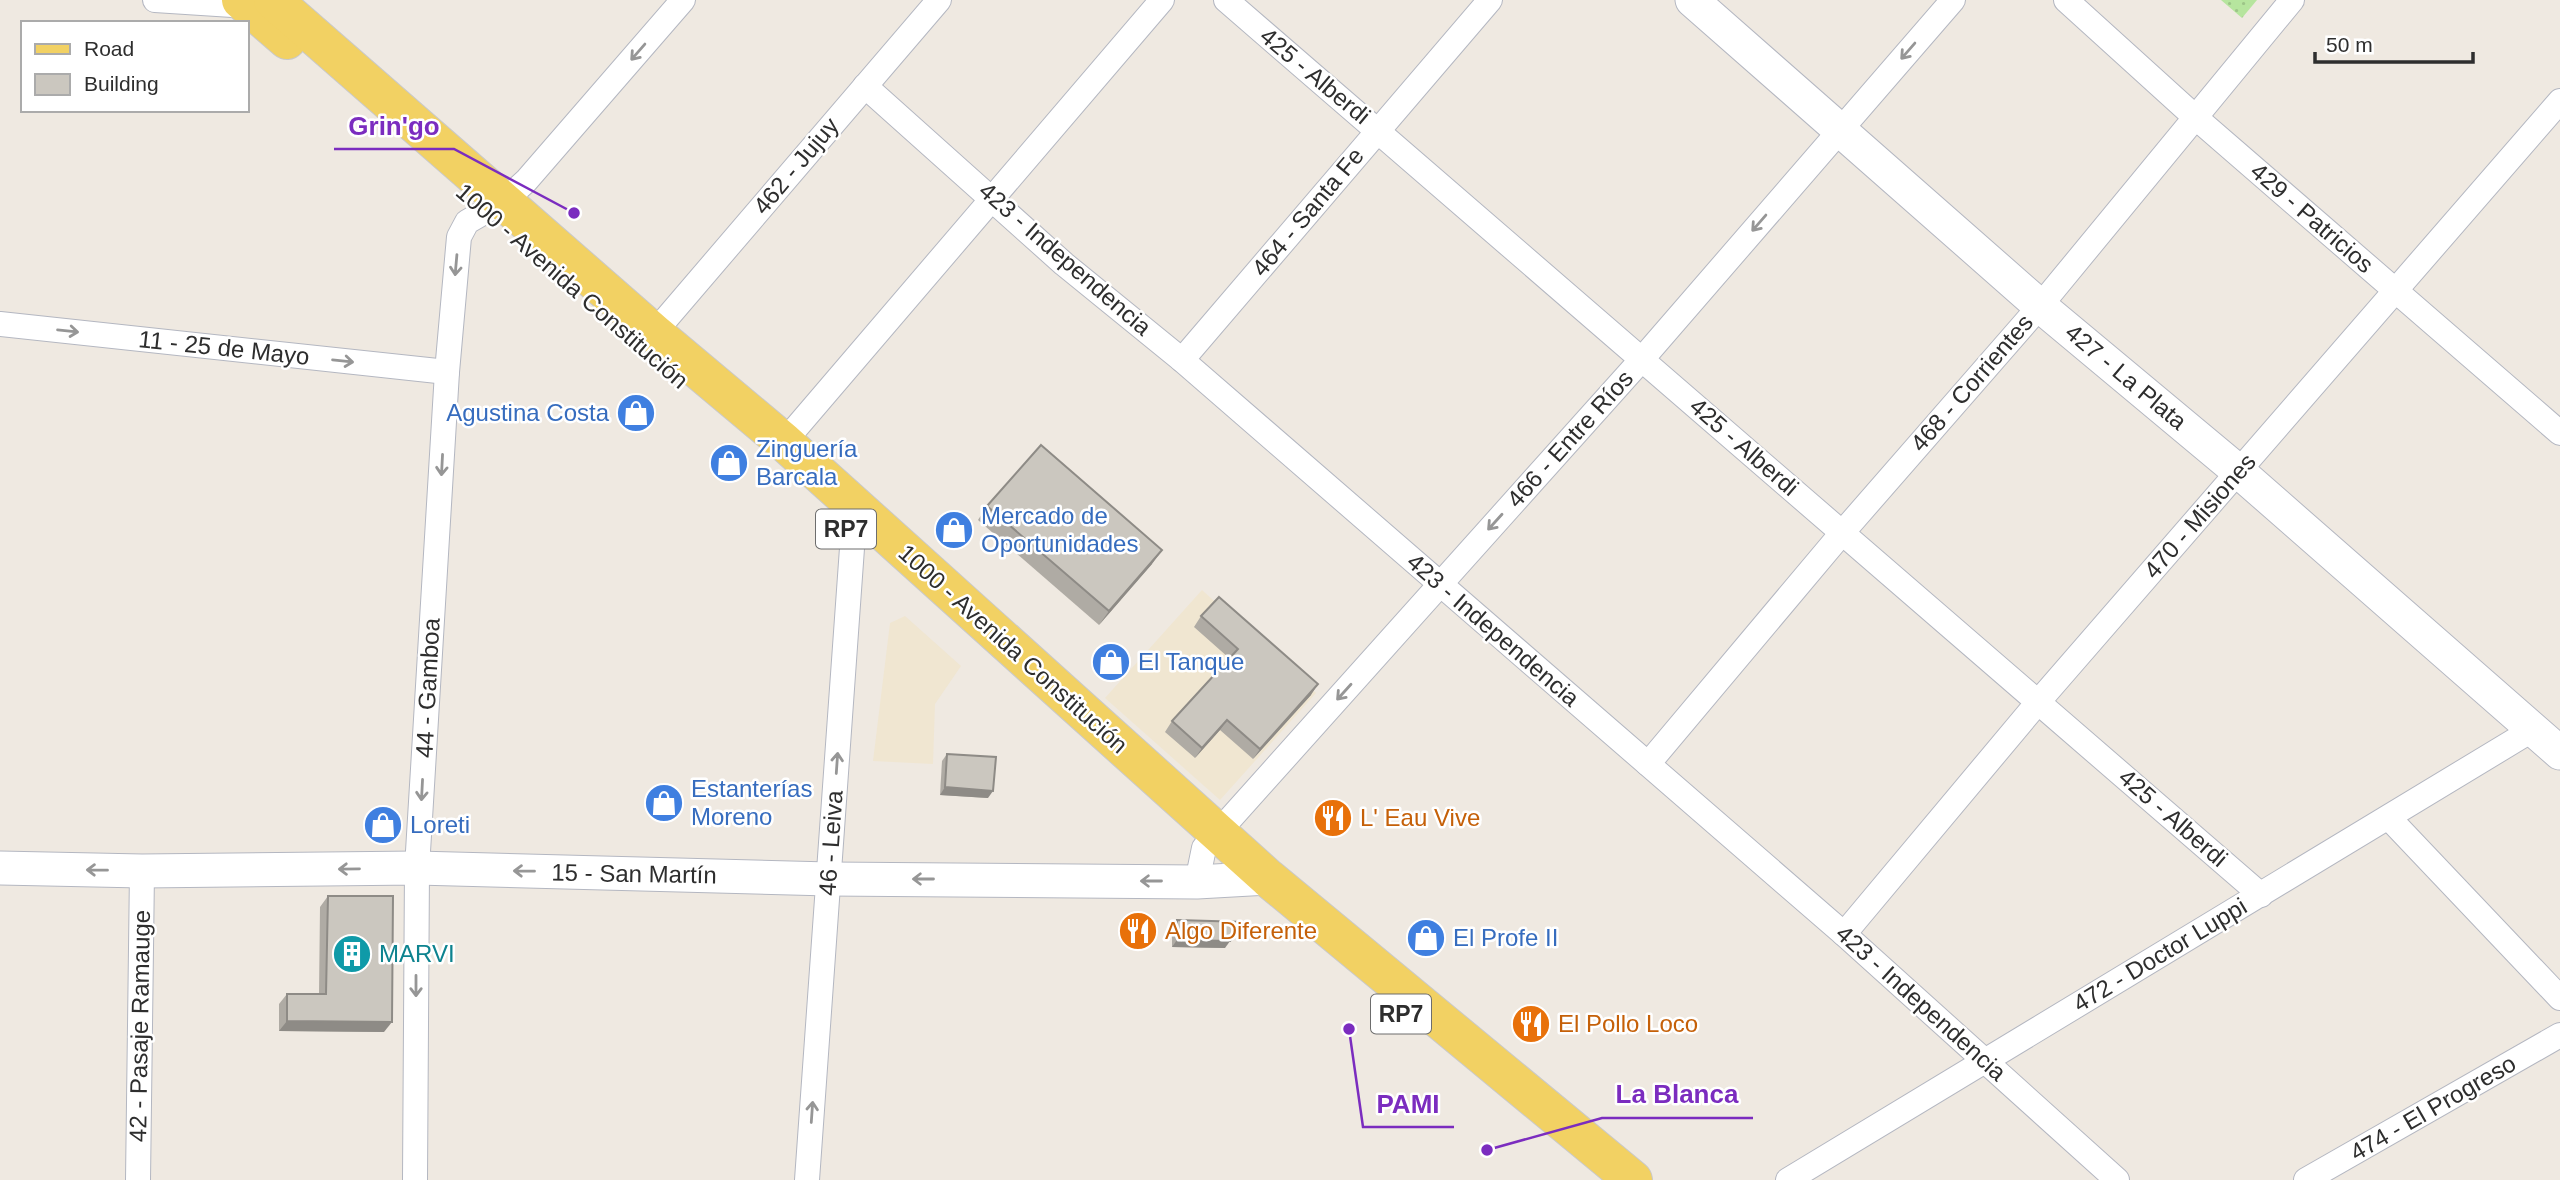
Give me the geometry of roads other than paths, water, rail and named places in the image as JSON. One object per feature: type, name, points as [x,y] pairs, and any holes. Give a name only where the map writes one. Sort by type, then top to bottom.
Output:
[{"type":"main road","name":"1000 - Avenida Constitución","points":[[254,2],[784,442],[854,520]]},
{"type":"main road","name":"1000 - Avenida Constitución","points":[[496,205],[854,520],[1206,854],[1254,879],[1633,1180]]},
{"type":"main road","name":"1000 - Avenida Constitución","points":[[1254,879],[1599,1180]]},
{"type":"street","points":[[155,0],[254,2]]},
{"type":"street","name":"44 - Gamboa","points":[[415,1180],[417,868],[447,372],[459,237],[467,222],[496,205],[526,181],[683,0]]},
{"type":"street","points":[[784,442],[1162,0]]},
{"type":"street","name":"425 - Alberdi","points":[[1226,0],[2261,895]]},
{"type":"street","name":"427 - La Plata","points":[[1692,0],[1841,128],[2040,306],[2238,471],[2560,753]]},
{"type":"street","name":"466 - Entre Ríos","points":[[1206,854],[1440,584],[1643,358],[1953,0]]},
{"type":"street","name":"429 - Patricios","points":[[2066,0],[2195,117],[2560,433]]},
{"type":"street","name":"468 - Corrientes","points":[[1648,764],[1842,533],[2040,306],[2292,0]]},
{"type":"street","name":"462 - Jujuy","points":[[654,333],[865,86],[932,2]]},
{"type":"street","name":"464 - Santa Fe","points":[[1182,360],[1378,130],[1475,5]]},
{"type":"street","name":"423 - Independencia","points":[[865,86],[992,196],[1064,264],[1182,360],[1844,934],[2118,1180]]},
{"type":"street","name":"470 - Misiones","points":[[1844,934],[2039,701],[2560,101]]},
{"type":"street","name":"11 - 25 de Mayo","points":[[0,324],[447,372]]},
{"type":"street","name":"46 - Leiva","points":[[807,1180],[854,520]]},
{"type":"street","name":"472 - Doctor Luppi","points":[[1788,1180],[2532,730]]},
{"type":"street","points":[[2389,818],[2560,998]]},
{"type":"street","name":"15 - San Martín","points":[[0,868],[142,871],[417,868],[829,879],[1206,854]]},
{"type":"street","name":"42 - Pasaje Ramauge","points":[[138,1180],[142,871]]},
{"type":"street","name":"474 - El Progreso","points":[[2306,1180],[2560,1035]]},
{"type":"place","name":"Grin'go","points":[[574,213]]},
{"type":"place","name":"Agustina Costa","points":[[636,413]]},
{"type":"place","name":"Zinguería Barcala","points":[[729,463]]},
{"type":"place","name":"Mercado de Oportunidades","points":[[954,530]]},
{"type":"place","name":"El Tanque","points":[[1111,662]]},
{"type":"place","name":"Estanterías Moreno","points":[[664,803]]},
{"type":"place","name":"L' Eau Vive","points":[[1333,818]]},
{"type":"place","name":"Loreti","points":[[383,825]]},
{"type":"place","name":"Algo Diferente","points":[[1138,931]]},
{"type":"place","name":"El Profe II","points":[[1426,938]]},
{"type":"place","name":"MARVI","points":[[352,954]]},
{"type":"place","name":"El Pollo Loco","points":[[1531,1024]]},
{"type":"place","name":"PAMI","points":[[1349,1029]]},
{"type":"place","name":"La Blanca","points":[[1487,1150]]}]
